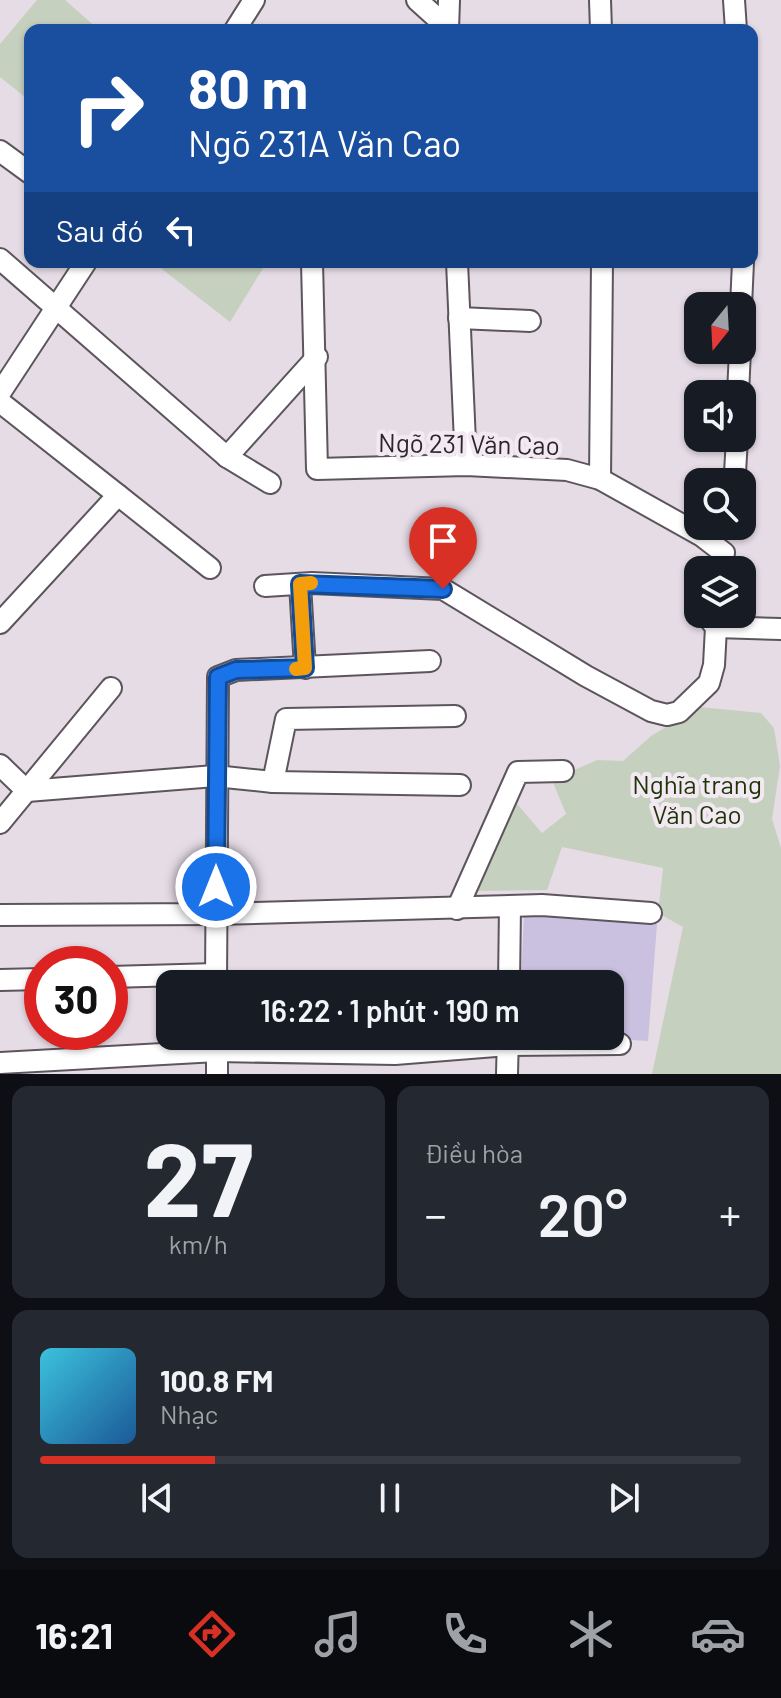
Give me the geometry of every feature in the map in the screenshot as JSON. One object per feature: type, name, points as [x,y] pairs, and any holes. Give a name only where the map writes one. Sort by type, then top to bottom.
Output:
[{"type":"street","points":[[239,24],[254,0]]},
{"type":"street","points":[[417,0],[443,24]]},
{"type":"street","points":[[448,24],[449,0]]},
{"type":"street","points":[[600,0],[601,24]]},
{"type":"street","points":[[734,0],[736,24]]},
{"type":"street","points":[[0,151],[24,169]]},
{"type":"street","points":[[0,259],[227,457],[270,483]]},
{"type":"street","points":[[0,393],[82,268]]},
{"type":"street","points":[[227,457],[317,357],[312,268]]},
{"type":"street","points":[[457,268],[466,465]]},
{"type":"street","points":[[600,479],[602,268]]},
{"type":"street","points":[[742,292],[743,268]]},
{"type":"street","points":[[459,318],[530,321]]},
{"type":"street","name":"Ngõ 231 Văn Cao","points":[[317,357],[317,469],[466,465],[567,470],[600,479],[723,550],[725,556]]},
{"type":"street","points":[[0,402],[210,568]]},
{"type":"street","points":[[0,623],[118,495]]},
{"type":"street","points":[[300,584],[305,668]]},
{"type":"street","points":[[265,586],[300,584],[443,589],[586,676],[663,715],[679,712],[709,683],[714,665],[711,628]]},
{"type":"street","points":[[756,626],[781,629]]},
{"type":"street","points":[[216,970],[218,677],[236,670],[430,661]]},
{"type":"street","points":[[0,823],[111,688]]},
{"type":"street","points":[[273,782],[286,719],[455,716]]},
{"type":"street","points":[[0,765],[27,791],[215,776],[273,782],[460,785]]},
{"type":"street","points":[[457,909],[518,772],[563,771]]},
{"type":"street","points":[[509,970],[510,906]]},
{"type":"street","points":[[0,915],[216,914],[510,906],[570,906],[651,913]]},
{"type":"street","points":[[128,977],[156,978]]},
{"type":"street","points":[[0,980],[24,979]]},
{"type":"street","points":[[0,1063],[156,1049]]},
{"type":"street","points":[[217,1050],[217,1074]]},
{"type":"street","points":[[324,1050],[395,1054],[427,1050]]},
{"type":"street","points":[[507,1074],[508,1050]]},
{"type":"green space","points":[[37,0],[65,0],[92,24],[24,24],[24,96],[0,77],[0,44]]},
{"type":"green space","points":[[161,268],[263,268],[230,322]]},
{"type":"green space","name":"Nghĩa trang Văn Cao","points":[[700,707],[761,713],[774,728],[780,766],[772,819],[781,848],[781,1074],[652,1074],[683,927],[658,913],[663,868],[562,847],[547,890],[471,891],[513,799],[542,833],[566,814],[552,780],[597,760],[623,761],[651,736]]},
{"type":"building","points":[[524,914],[657,924],[648,1041],[624,1040],[624,970],[522,970]]},
{"type":"slow traffic","points":[[296,669],[305,668],[300,584],[311,583]]},
{"type":"route","points":[[216,887],[218,677],[236,670],[305,668],[300,584],[443,589]]}]
